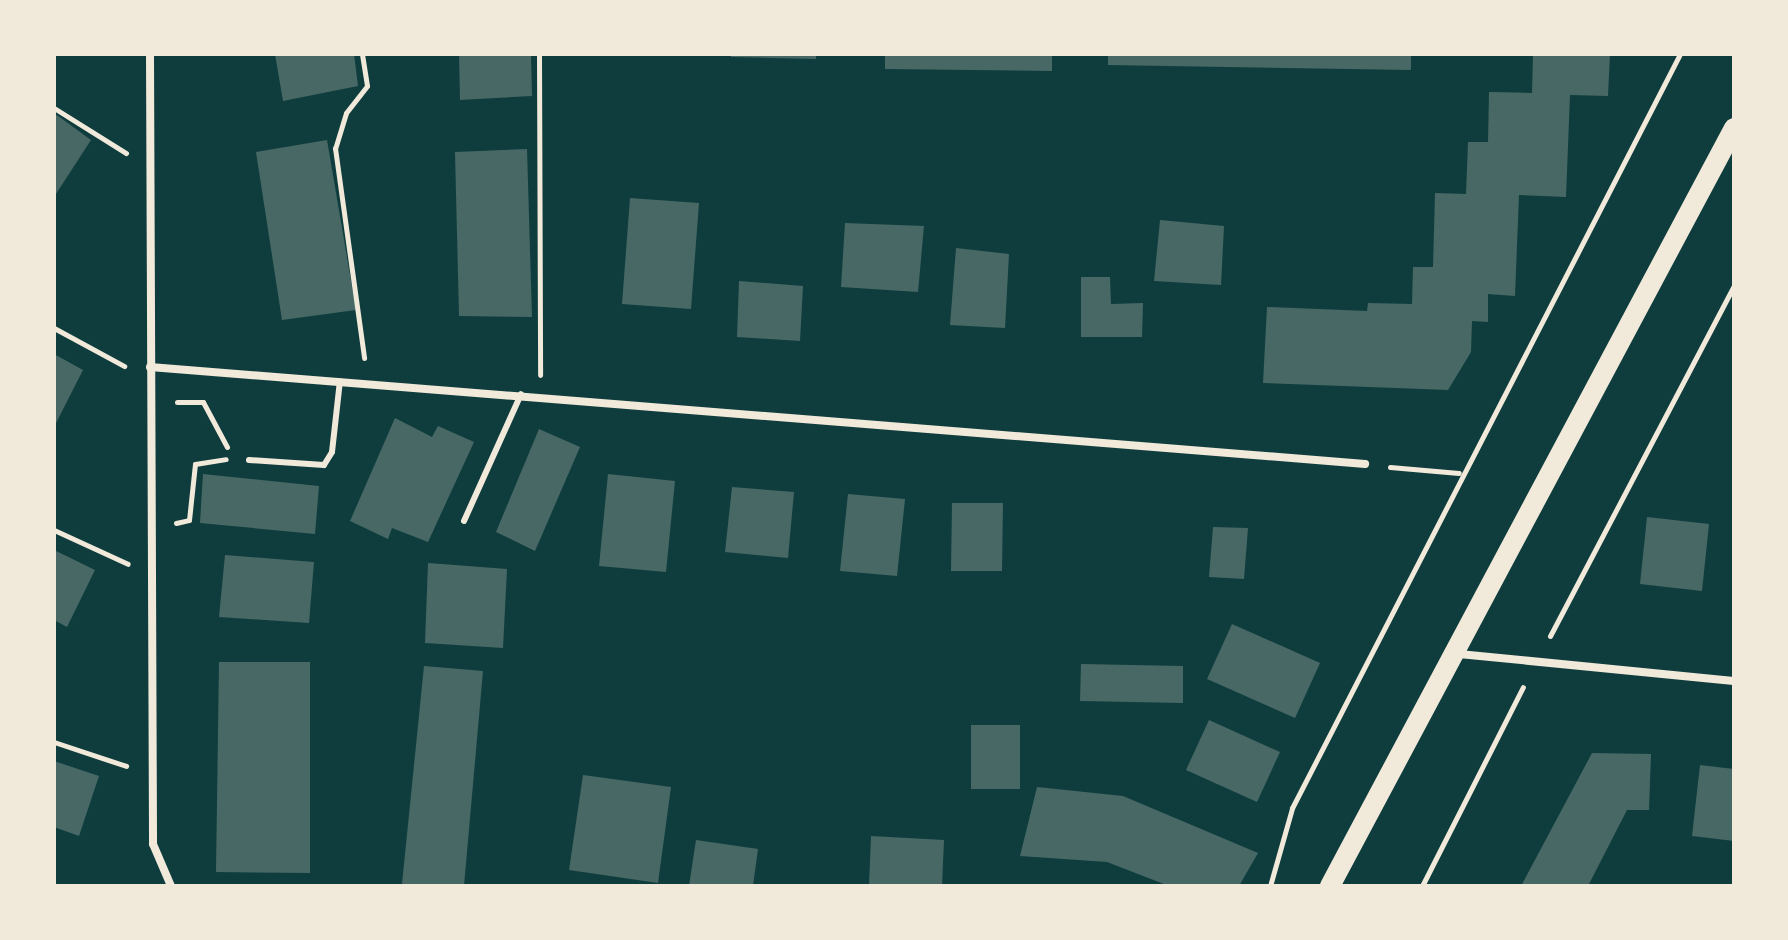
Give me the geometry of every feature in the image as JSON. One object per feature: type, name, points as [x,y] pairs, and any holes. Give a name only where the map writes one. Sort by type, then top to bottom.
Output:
[{"type":"main road","points":[[1330,886],[1459,654],[1734,128]]},
{"type":"street","points":[[150,54],[150,402],[155,523],[153,844],[171,886]]},
{"type":"street","points":[[150,367],[521,394],[1365,464]]},
{"type":"street","points":[[1459,654],[1734,681]]},
{"type":"lane","points":[[249,460],[324,465],[332,452],[340,381]]},
{"type":"lane","points":[[464,521],[521,394]]},
{"type":"path","points":[[362,54],[367,86],[346,113],[335,148],[367,383]]},
{"type":"path","points":[[539,54],[540,396]]},
{"type":"path","points":[[1270,886],[1292,808],[1459,473],[1680,54]]},
{"type":"path","points":[[54,108],[101,143],[149,163]]},
{"type":"path","points":[[1422,886],[1535,662],[1734,286]]},
{"type":"path","points":[[54,328],[150,380]]},
{"type":"path","points":[[150,402],[203,402],[233,459],[195,464],[189,520],[155,523]]},
{"type":"path","points":[[1365,464],[1459,473]]},
{"type":"path","points":[[54,530],[154,576]]},
{"type":"path","points":[[54,742],[154,775]]},
{"type":"building","points":[[275,54],[354,54],[358,86],[283,101]]},
{"type":"building","points":[[459,54],[531,54],[532,96],[460,100]]},
{"type":"building","points":[[731,54],[816,54],[816,59],[731,57]]},
{"type":"building","points":[[885,54],[1052,54],[1052,71],[885,69]]},
{"type":"building","points":[[1108,54],[1411,54],[1411,70],[1108,65]]},
{"type":"building","points":[[1533,54],[1610,54],[1608,96],[1570,95],[1566,197],[1519,195],[1515,296],[1488,294],[1488,322],[1472,321],[1471,352],[1448,390],[1263,383],[1267,307],[1367,311],[1368,303],[1412,304],[1413,267],[1433,267],[1435,193],[1466,194],[1468,142],[1488,142],[1489,92],[1532,93]]},
{"type":"building","points":[[54,113],[91,140],[54,197]]},
{"type":"building","points":[[327,140],[356,310],[282,320],[256,152]]},
{"type":"building","points":[[527,149],[532,317],[459,316],[455,152]]},
{"type":"building","points":[[630,198],[699,203],[691,309],[622,304]]},
{"type":"building","points":[[1160,220],[1224,226],[1221,285],[1154,281]]},
{"type":"building","points":[[845,223],[924,226],[918,292],[841,287]]},
{"type":"building","points":[[956,248],[1009,254],[1005,328],[950,325]]},
{"type":"building","points":[[1081,277],[1110,277],[1111,304],[1143,303],[1142,337],[1081,337]]},
{"type":"building","points":[[739,281],[803,286],[800,341],[737,337]]},
{"type":"building","points":[[54,354],[83,370],[54,427]]},
{"type":"building","points":[[395,418],[432,437],[438,426],[474,442],[428,542],[392,528],[388,539],[350,521]]},
{"type":"building","points":[[539,429],[580,447],[535,551],[496,532]]},
{"type":"building","points":[[203,474],[319,486],[315,534],[200,523]]},
{"type":"building","points":[[608,474],[675,481],[666,572],[599,566]]},
{"type":"building","points":[[732,487],[794,492],[788,558],[725,552]]},
{"type":"building","points":[[848,494],[905,499],[897,576],[840,571]]},
{"type":"building","points":[[952,503],[1003,503],[1002,571],[951,571]]},
{"type":"building","points":[[1647,517],[1709,524],[1702,591],[1640,584]]},
{"type":"building","points":[[1213,527],[1248,528],[1244,579],[1209,577]]},
{"type":"building","points":[[54,550],[95,570],[67,627],[54,620]]},
{"type":"building","points":[[225,555],[314,562],[309,623],[219,617]]},
{"type":"building","points":[[428,563],[507,569],[503,648],[425,643]]},
{"type":"building","points":[[1232,624],[1320,663],[1295,718],[1207,679]]},
{"type":"building","points":[[219,662],[310,662],[310,873],[216,872]]},
{"type":"building","points":[[1081,664],[1183,666],[1183,703],[1080,701]]},
{"type":"building","points":[[424,666],[483,671],[464,886],[402,884]]},
{"type":"building","points":[[1209,720],[1280,752],[1257,802],[1186,770]]},
{"type":"building","points":[[971,725],[1020,725],[1020,789],[971,789]]},
{"type":"building","points":[[1592,753],[1651,754],[1649,810],[1627,810],[1588,886],[1521,886]]},
{"type":"building","points":[[54,761],[99,776],[79,836],[54,827]]},
{"type":"building","points":[[1700,765],[1734,769],[1734,841],[1692,836]]},
{"type":"building","points":[[583,775],[671,787],[658,883],[569,870]]},
{"type":"building","points":[[1037,787],[1123,796],[1258,853],[1239,886],[1169,886],[1107,862],[1020,856]]},
{"type":"building","points":[[871,836],[944,840],[942,886],[869,886]]},
{"type":"building","points":[[696,840],[758,849],[753,886],[689,886]]}]
